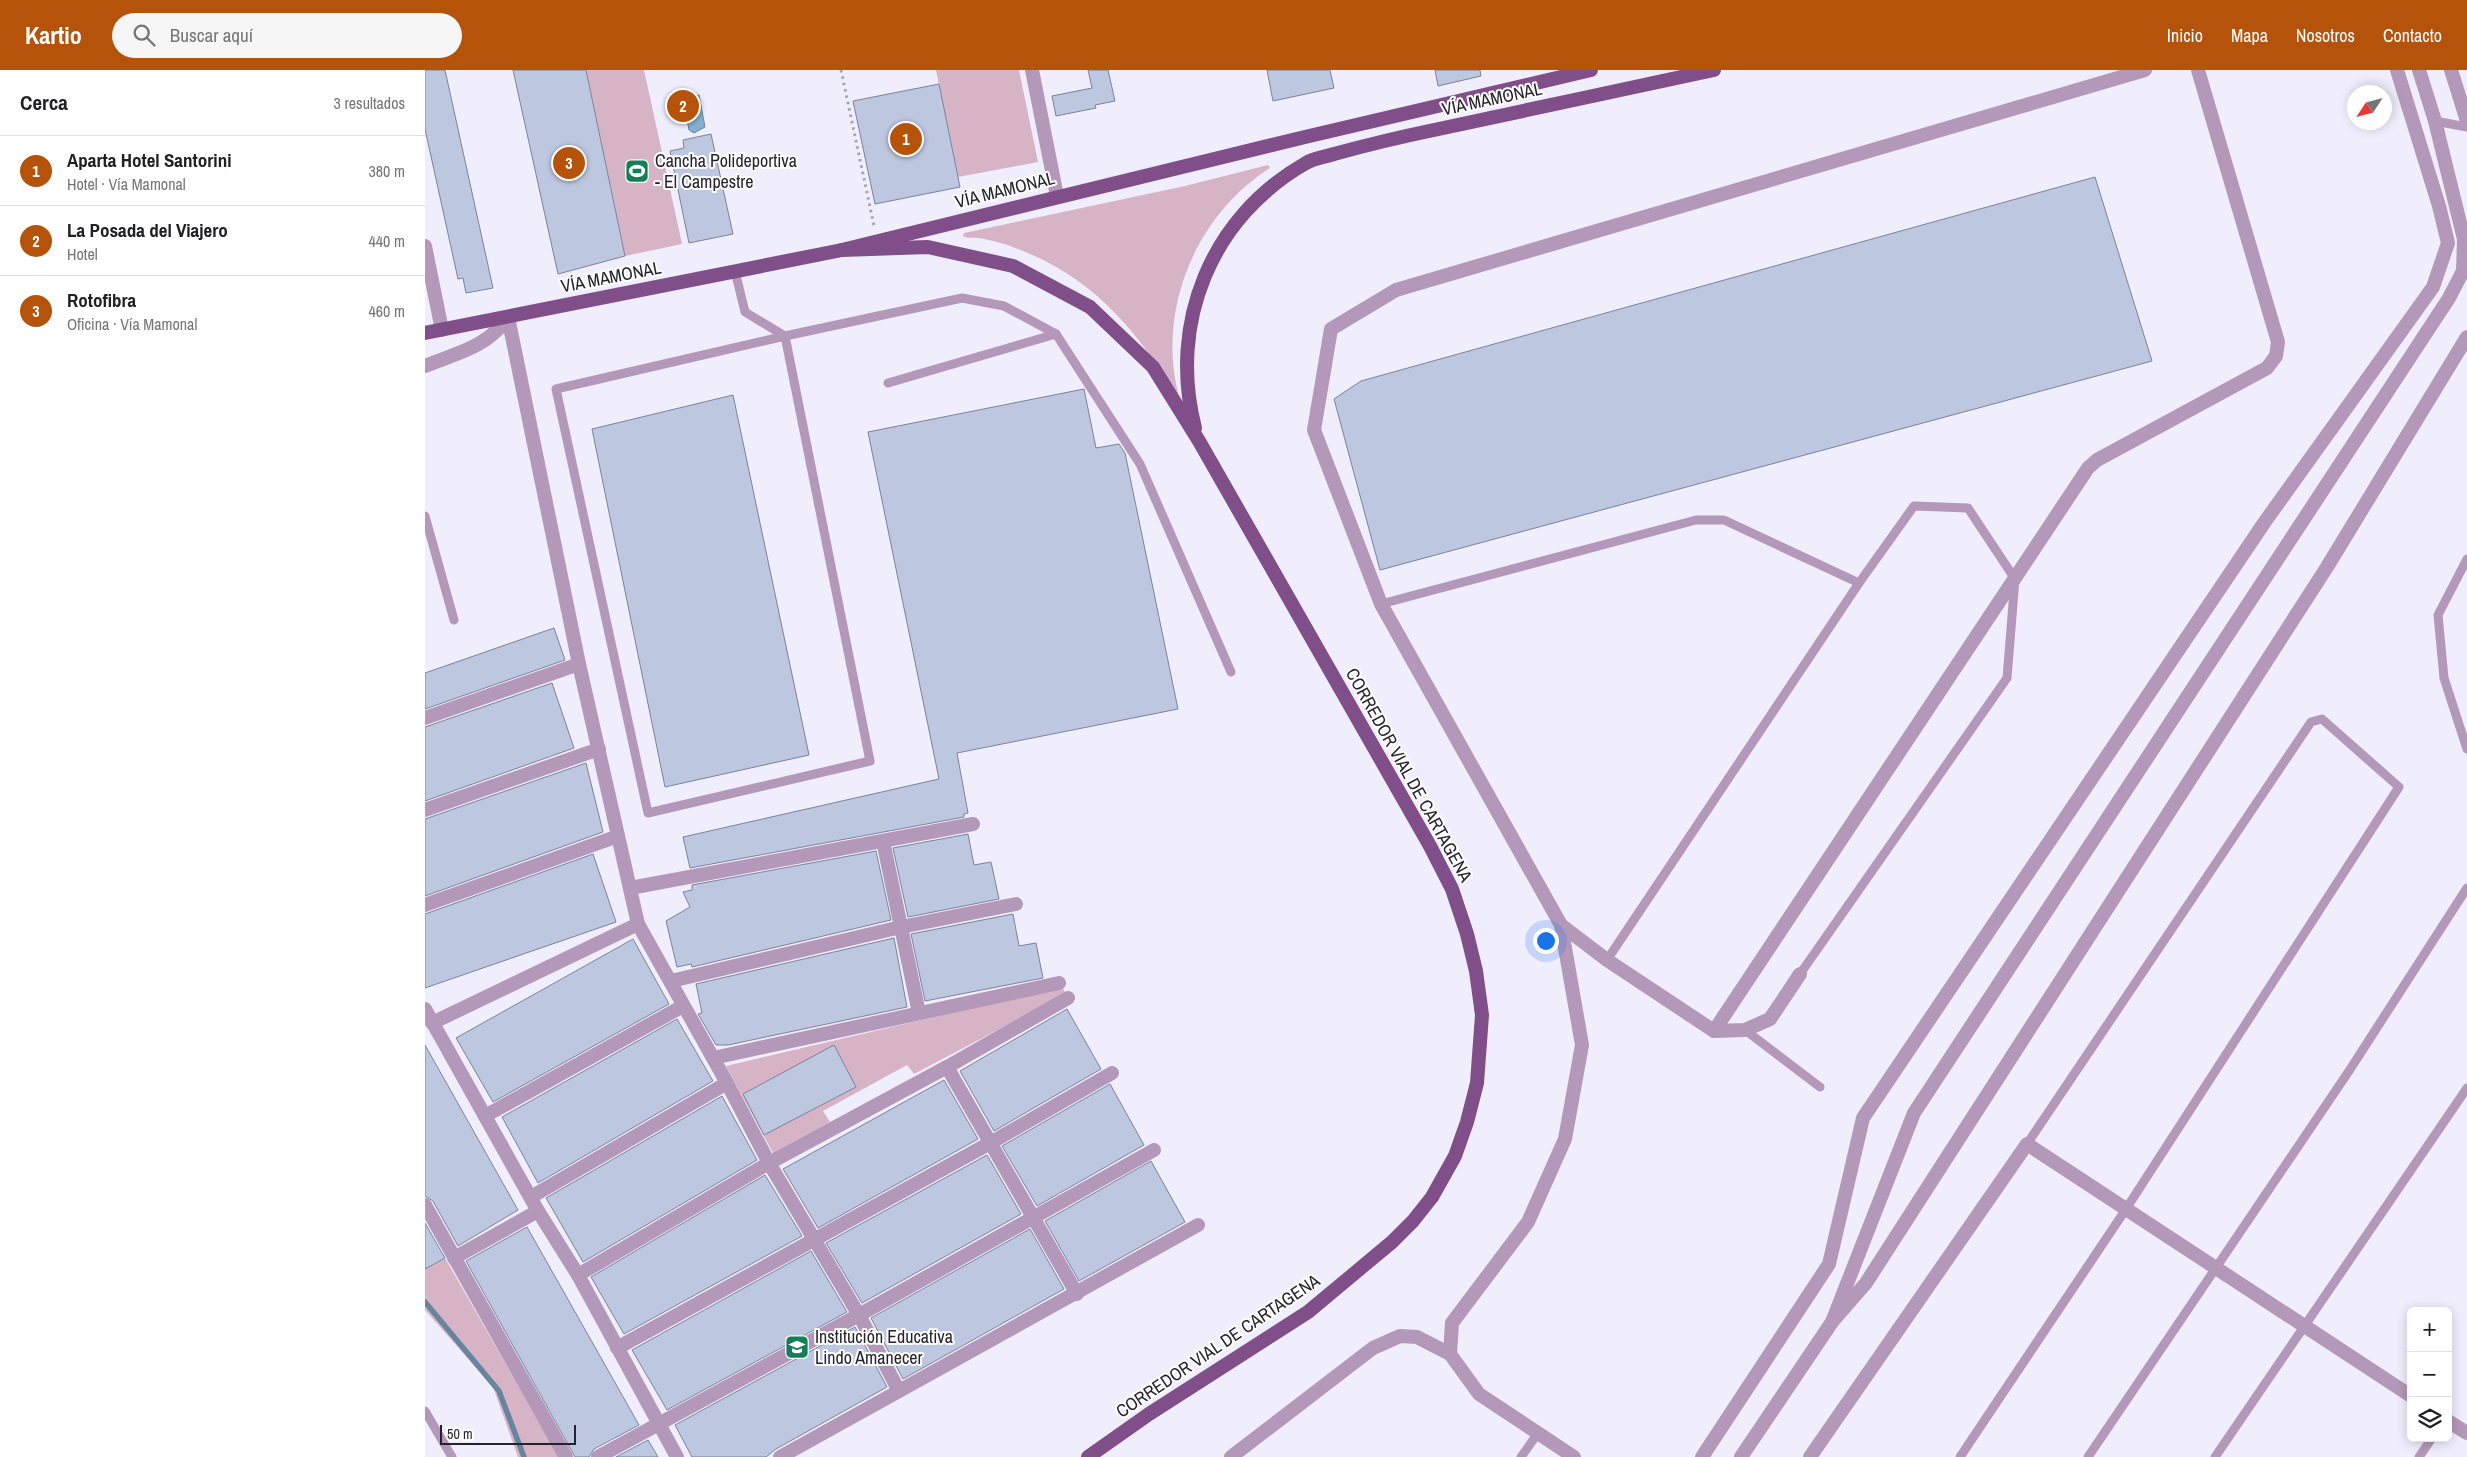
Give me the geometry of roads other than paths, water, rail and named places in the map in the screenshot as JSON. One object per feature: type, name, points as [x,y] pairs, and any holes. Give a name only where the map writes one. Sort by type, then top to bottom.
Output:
[{"type":"main road","name":"VÍA MAMONAL","points":[[425,333],[842,250],[1554,74],[1591,70]]},
{"type":"main road","name":"VÍA MAMONAL","points":[[1308,162],[1369,144],[1714,70]]},
{"type":"main road","name":"CORREDOR VIAL DE CARTAGENA","points":[[1199,441],[1190,405],[1187,360],[1188,333],[1196,298],[1209,264],[1227,233],[1250,205],[1277,181],[1308,162]]},
{"type":"main road","name":"CORREDOR VIAL DE CARTAGENA","points":[[842,250],[929,247],[1013,266],[1089,307],[1153,367],[1199,441],[1430,846],[1452,889],[1467,934],[1476,971],[1481,1015],[1477,1083],[1467,1122],[1455,1156],[1432,1197],[1413,1221],[1392,1242],[1308,1312],[1149,1414],[1088,1457]]},
{"type":"street","points":[[1032,70],[1057,196]]},
{"type":"street","points":[[1450,1354],[1452,1323],[1528,1222],[1565,1139],[1582,1045],[1561,925],[1381,604],[1314,430],[1331,329],[1396,290],[2145,70]]},
{"type":"street","points":[[1715,1031],[2088,468],[2097,460],[2267,368],[2277,356],[2278,342],[2198,70]]},
{"type":"street","points":[[1702,1457],[1829,1264],[1863,1118],[2264,523],[2433,287],[2448,243],[2439,206],[2397,70]]},
{"type":"street","points":[[1832,1322],[1913,1112],[2444,306],[2463,271],[2464,239],[2435,121],[2419,70]]},
{"type":"street","points":[[2451,70],[2467,121]]},
{"type":"street","points":[[425,246],[442,330]]},
{"type":"street","points":[[425,366],[487,340],[500,329],[508,317]]},
{"type":"street","points":[[508,317],[579,664],[638,924],[727,1083],[769,1163],[859,1315],[899,1391]]},
{"type":"street","points":[[1741,1457],[1832,1322],[1866,1283],[2327,567],[2467,337]]},
{"type":"street","points":[[425,718],[579,664]]},
{"type":"street","points":[[425,810],[599,749]]},
{"type":"street","points":[[630,888],[973,824]]},
{"type":"street","points":[[425,905],[618,836]]},
{"type":"street","points":[[883,841],[919,1013]]},
{"type":"street","points":[[671,981],[901,927],[1016,904]]},
{"type":"street","points":[[432,1023],[638,924]]},
{"type":"street","points":[[1561,925],[1607,960],[1715,1031],[1745,1030],[1770,1019],[1800,974]]},
{"type":"street","points":[[713,1058],[1059,983]]},
{"type":"street","points":[[578,1275],[769,1163],[947,1067],[1068,998]]},
{"type":"street","points":[[485,1116],[683,1006]]},
{"type":"street","points":[[425,1010],[538,1211],[578,1275],[677,1457]]},
{"type":"street","points":[[947,1067],[992,1142],[1077,1294]]},
{"type":"street","points":[[617,1348],[992,1142],[1112,1073]]},
{"type":"street","points":[[531,1197],[727,1083]]},
{"type":"street","points":[[1810,1457],[2027,1144],[2407,1393]]},
{"type":"street","points":[[598,1457],[859,1315],[1154,1150]]},
{"type":"street","points":[[425,1205],[566,1457]]},
{"type":"street","points":[[454,1258],[538,1211]]},
{"type":"street","points":[[780,1457],[1077,1294],[1198,1225]]},
{"type":"street","points":[[1231,1457],[1373,1348],[1400,1336],[1417,1337],[1450,1354],[1479,1394],[1574,1457]]},
{"type":"street","points":[[2452,1423],[2467,1433]]},
{"type":"lane","points":[[2435,121],[2467,127]]},
{"type":"lane","points":[[735,272],[745,312],[785,336],[870,761],[648,813],[556,389],[785,336],[961,298],[1004,306],[1056,334],[1140,464],[1231,672]]},
{"type":"lane","points":[[888,383],[1056,334]]},
{"type":"lane","points":[[1607,960],[1859,584],[1914,506],[1968,508],[2015,579],[2007,678],[1800,974]]},
{"type":"lane","points":[[425,516],[454,620]]},
{"type":"lane","points":[[1381,604],[1696,520],[1724,520],[1859,584]]},
{"type":"lane","points":[[2467,559],[2438,615],[2444,678],[2467,749]]},
{"type":"lane","points":[[1960,1457],[2126,1209],[2399,787],[2322,719],[2311,722],[2027,1144]]},
{"type":"lane","points":[[2088,1457],[2349,1072],[2467,888]]},
{"type":"lane","points":[[1745,1030],[1820,1087]]},
{"type":"lane","points":[[2215,1457],[2467,1088]]},
{"type":"lane","points":[[425,1411],[452,1457]]},
{"type":"lane","points":[[1521,1457],[1538,1432]]},
{"type":"lane","points":[[2419,1457],[2429,1442]]},
{"type":"water","points":[[699,95],[705,127],[694,133],[689,130],[683,99]]},
{"type":"waterway","points":[[425,1302],[499,1391],[524,1457]]},
{"type":"place","name":"La Posada del Viajero","points":[[683,106]]},
{"type":"place","name":"Aparta Hotel Santorini","points":[[906,139]]},
{"type":"place","name":"Rotofibra","points":[[569,163]]},
{"type":"place","name":"Cancha Polideportiva - El Campestre","points":[[637,171]]},
{"type":"place","name":"Institución Educativa Lindo Amanecer","points":[[797,1347]]}]
